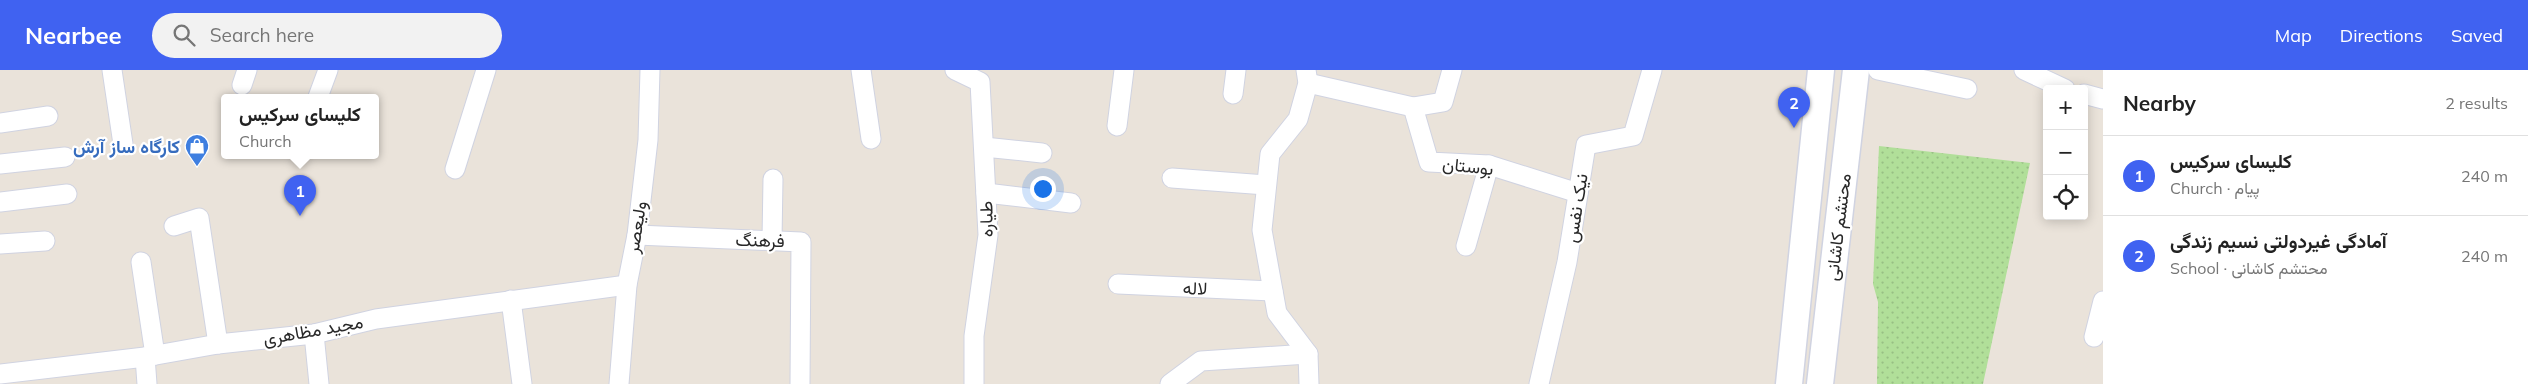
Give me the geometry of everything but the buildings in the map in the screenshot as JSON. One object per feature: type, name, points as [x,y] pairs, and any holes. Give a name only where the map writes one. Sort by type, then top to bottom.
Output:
[{"type":"main road","name":"محتشم کاشانی","points":[[1789,384],[1821,70]]},
{"type":"main road","name":"محتشم کاشانی","points":[[1820,384],[1856,70]]},
{"type":"street","points":[[112,70],[123,144]]},
{"type":"street","points":[[319,94],[328,70]]},
{"type":"street","points":[[456,169],[486,70]]},
{"type":"street","name":"ولیعصر","points":[[619,384],[626,285],[637,235],[648,140],[650,70]]},
{"type":"street","points":[[861,70],[871,139]]},
{"type":"street","name":"طیاره","points":[[955,70],[980,82],[984,147],[988,235],[974,336],[974,384]]},
{"type":"street","points":[[1117,126],[1124,70]]},
{"type":"street","points":[[1232,94],[1236,70]]},
{"type":"street","points":[[1309,384],[1308,354],[1276,313],[1262,230],[1270,154],[1298,120],[1307,77],[1413,107],[1443,102],[1452,70]]},
{"type":"street","name":"نیک نفس","points":[[1539,384],[1567,262],[1586,145],[1633,136],[1652,70]]},
{"type":"street","points":[[1878,70],[1967,88]]},
{"type":"street","points":[[2032,72],[2057,85]]},
{"type":"street","points":[[2088,95],[2103,99]]},
{"type":"street","name":"بوستان","points":[[1413,107],[1429,162],[1488,165],[1578,193]]},
{"type":"street","points":[[0,123],[48,116]]},
{"type":"street","points":[[984,147],[1042,153]]},
{"type":"street","points":[[0,164],[65,157]]},
{"type":"street","points":[[1466,246],[1488,165]]},
{"type":"street","points":[[1172,178],[1266,185]]},
{"type":"street","points":[[772,240],[773,179]]},
{"type":"street","points":[[986,193],[1071,203]]},
{"type":"street","points":[[0,202],[67,194]]},
{"type":"street","points":[[174,226],[199,218],[218,344]]},
{"type":"street","name":"فرهنگ","points":[[637,235],[801,242],[800,384]]},
{"type":"street","points":[[0,244],[45,241]]},
{"type":"street","points":[[141,262],[150,356],[147,384]]},
{"type":"street","name":"لاله","points":[[1118,284],[1273,291]]},
{"type":"street","name":"مجید مظاهری","points":[[0,374],[150,356],[218,344],[314,334],[376,318],[626,285]]},
{"type":"street","points":[[511,300],[522,384]]},
{"type":"street","points":[[2094,337],[2103,301]]},
{"type":"street","points":[[314,334],[319,384]]},
{"type":"street","points":[[1170,384],[1201,361],[1308,354]]},
{"type":"green space","points":[[1879,146],[2030,163],[1983,384],[1877,384],[1878,302],[1873,284]]},
{"type":"place","name":"آمادگی غیردولتی نسیم زندگی","points":[[1794,128]]},
{"type":"place","name":"کارگاه ساز آرش","points":[[197,167]]},
{"type":"place","name":"کلیسای سرکیس","points":[[300,216]]}]
